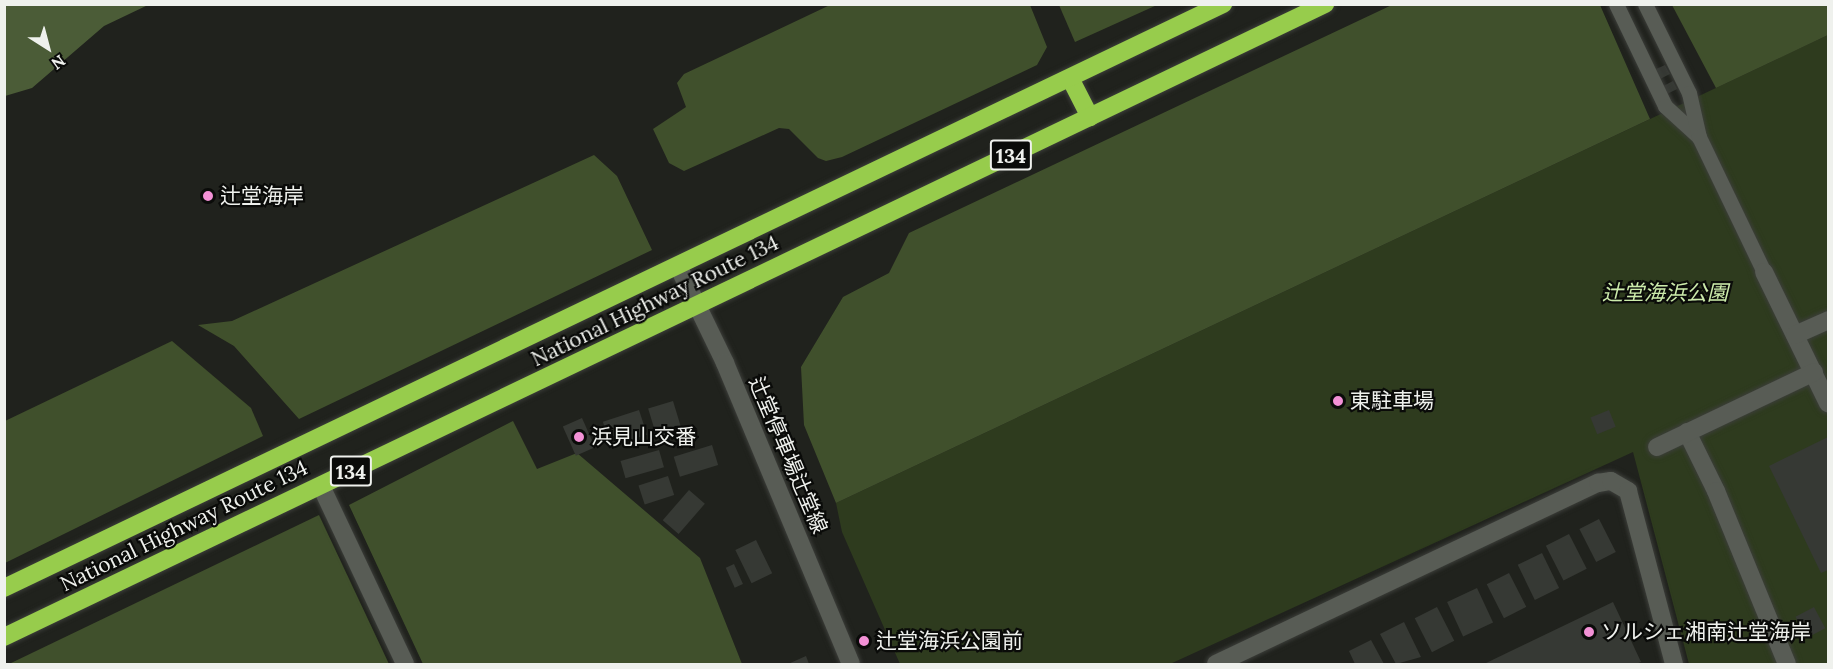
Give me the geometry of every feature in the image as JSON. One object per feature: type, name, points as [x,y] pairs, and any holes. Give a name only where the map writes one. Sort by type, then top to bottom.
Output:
[{"type":"highway","name":"National Highway Route 134","points":[[4,588],[1222,4]]},
{"type":"highway","name":"National Highway Route 134","points":[[4,637],[1325,4]]},
{"type":"highway","points":[[1070,78],[1090,117]]},
{"type":"street","name":"辻堂停車場辻堂線","points":[[678,266],[725,363],[851,664]]},
{"type":"street","points":[[1764,272],[1828,403]]},
{"type":"street","points":[[1795,334],[1828,320]]},
{"type":"street","points":[[1657,447],[1814,372]]},
{"type":"street","points":[[1687,432],[1716,491],[1787,664]]},
{"type":"street","points":[[1216,664],[1598,483],[1611,481],[1628,491],[1674,664]]},
{"type":"street","points":[[321,486],[405,664]]},
{"type":"lane","points":[[1616,4],[1665,106],[1699,137]]},
{"type":"lane","points":[[1645,4],[1689,93],[1699,137],[1764,272]]},
{"type":"green space","name":"辻堂海浜公園","points":[[1828,35],[1828,664],[1689,664],[1633,452],[1170,664],[900,664],[842,532],[836,503]]},
{"type":"shaded area","points":[[5,4],[148,5],[104,26],[32,88],[5,96]]},
{"type":"shaded area","points":[[1394,4],[1600,5],[1650,119],[836,503],[804,425],[801,367],[843,297],[889,273],[909,233]]},
{"type":"shaded area","points":[[830,5],[1030,5],[1047,47],[1037,65],[842,157],[826,161],[818,158],[789,129],[779,128],[684,171],[669,163],[653,129],[686,107],[677,83],[684,74]]},
{"type":"shaded area","points":[[1059,5],[1157,5],[1075,42]]},
{"type":"shaded area","points":[[1672,5],[1828,5],[1828,35],[1716,88]]},
{"type":"shaded area","points":[[594,155],[617,176],[652,250],[299,419],[234,346],[198,325],[232,321]]},
{"type":"shaded area","points":[[172,341],[251,408],[263,436],[5,563],[5,421]]},
{"type":"shaded area","points":[[513,421],[537,469],[577,453],[700,558],[742,664],[423,664],[349,505]]},
{"type":"shaded area","points":[[319,515],[389,664],[9,664]]},
{"type":"building","points":[[1665,65],[1670,74],[1660,79],[1656,69]]},
{"type":"building","points":[[1673,81],[1677,89],[1667,94],[1663,86]]},
{"type":"building","points":[[673,401],[682,430],[657,437],[648,409]]},
{"type":"building","points":[[639,410],[647,435],[611,446],[603,422]]},
{"type":"building","points":[[1609,410],[1616,427],[1597,434],[1590,417]]},
{"type":"building","name":"浜見山交番","points":[[582,418],[595,447],[576,456],[563,427]]},
{"type":"building","points":[[1828,437],[1828,570],[1821,573],[1769,466]]},
{"type":"building","points":[[712,445],[718,465],[680,477],[674,457]]},
{"type":"building","points":[[659,450],[664,467],[626,478],[621,461]]},
{"type":"building","points":[[668,476],[674,495],[645,505],[639,486]]},
{"type":"building","points":[[689,490],[705,504],[679,534],[663,520]]},
{"type":"building","points":[[1599,519],[1616,552],[1596,562],[1579,529]]},
{"type":"building","points":[[1569,534],[1587,569],[1564,581],[1546,546]]},
{"type":"building","points":[[756,540],[772,573],[752,583],[735,550]]},
{"type":"building","points":[[1542,553],[1559,588],[1535,600],[1518,565]]},
{"type":"building","points":[[734,564],[743,584],[735,588],[726,568]]},
{"type":"building","points":[[1509,573],[1526,607],[1504,618],[1487,584]]},
{"type":"building","points":[[1477,588],[1493,622],[1463,636],[1447,602]]},
{"type":"building","name":"ソルシェ湘南辻堂海岸","points":[[1613,602],[1641,662],[1636,664],[1484,664]]},
{"type":"building","points":[[1437,607],[1454,641],[1432,652],[1415,618]]},
{"type":"building","points":[[1814,607],[1825,628],[1807,638],[1795,617]]},
{"type":"building","points":[[1404,622],[1421,657],[1396,664],[1380,634]]},
{"type":"building","points":[[1371,640],[1384,664],[1355,664],[1349,651]]},
{"type":"building","points":[[806,656],[809,664],[788,664]]},
{"type":"place","name":"辻堂海岸","points":[[208,196]]},
{"type":"place","name":"東駐車場","points":[[1338,401]]},
{"type":"place","name":"浜見山交番","points":[[579,437]]},
{"type":"place","name":"ソルシェ湘南辻堂海岸","points":[[1589,632]]},
{"type":"place","name":"辻堂海浜公園前","points":[[864,641]]}]
